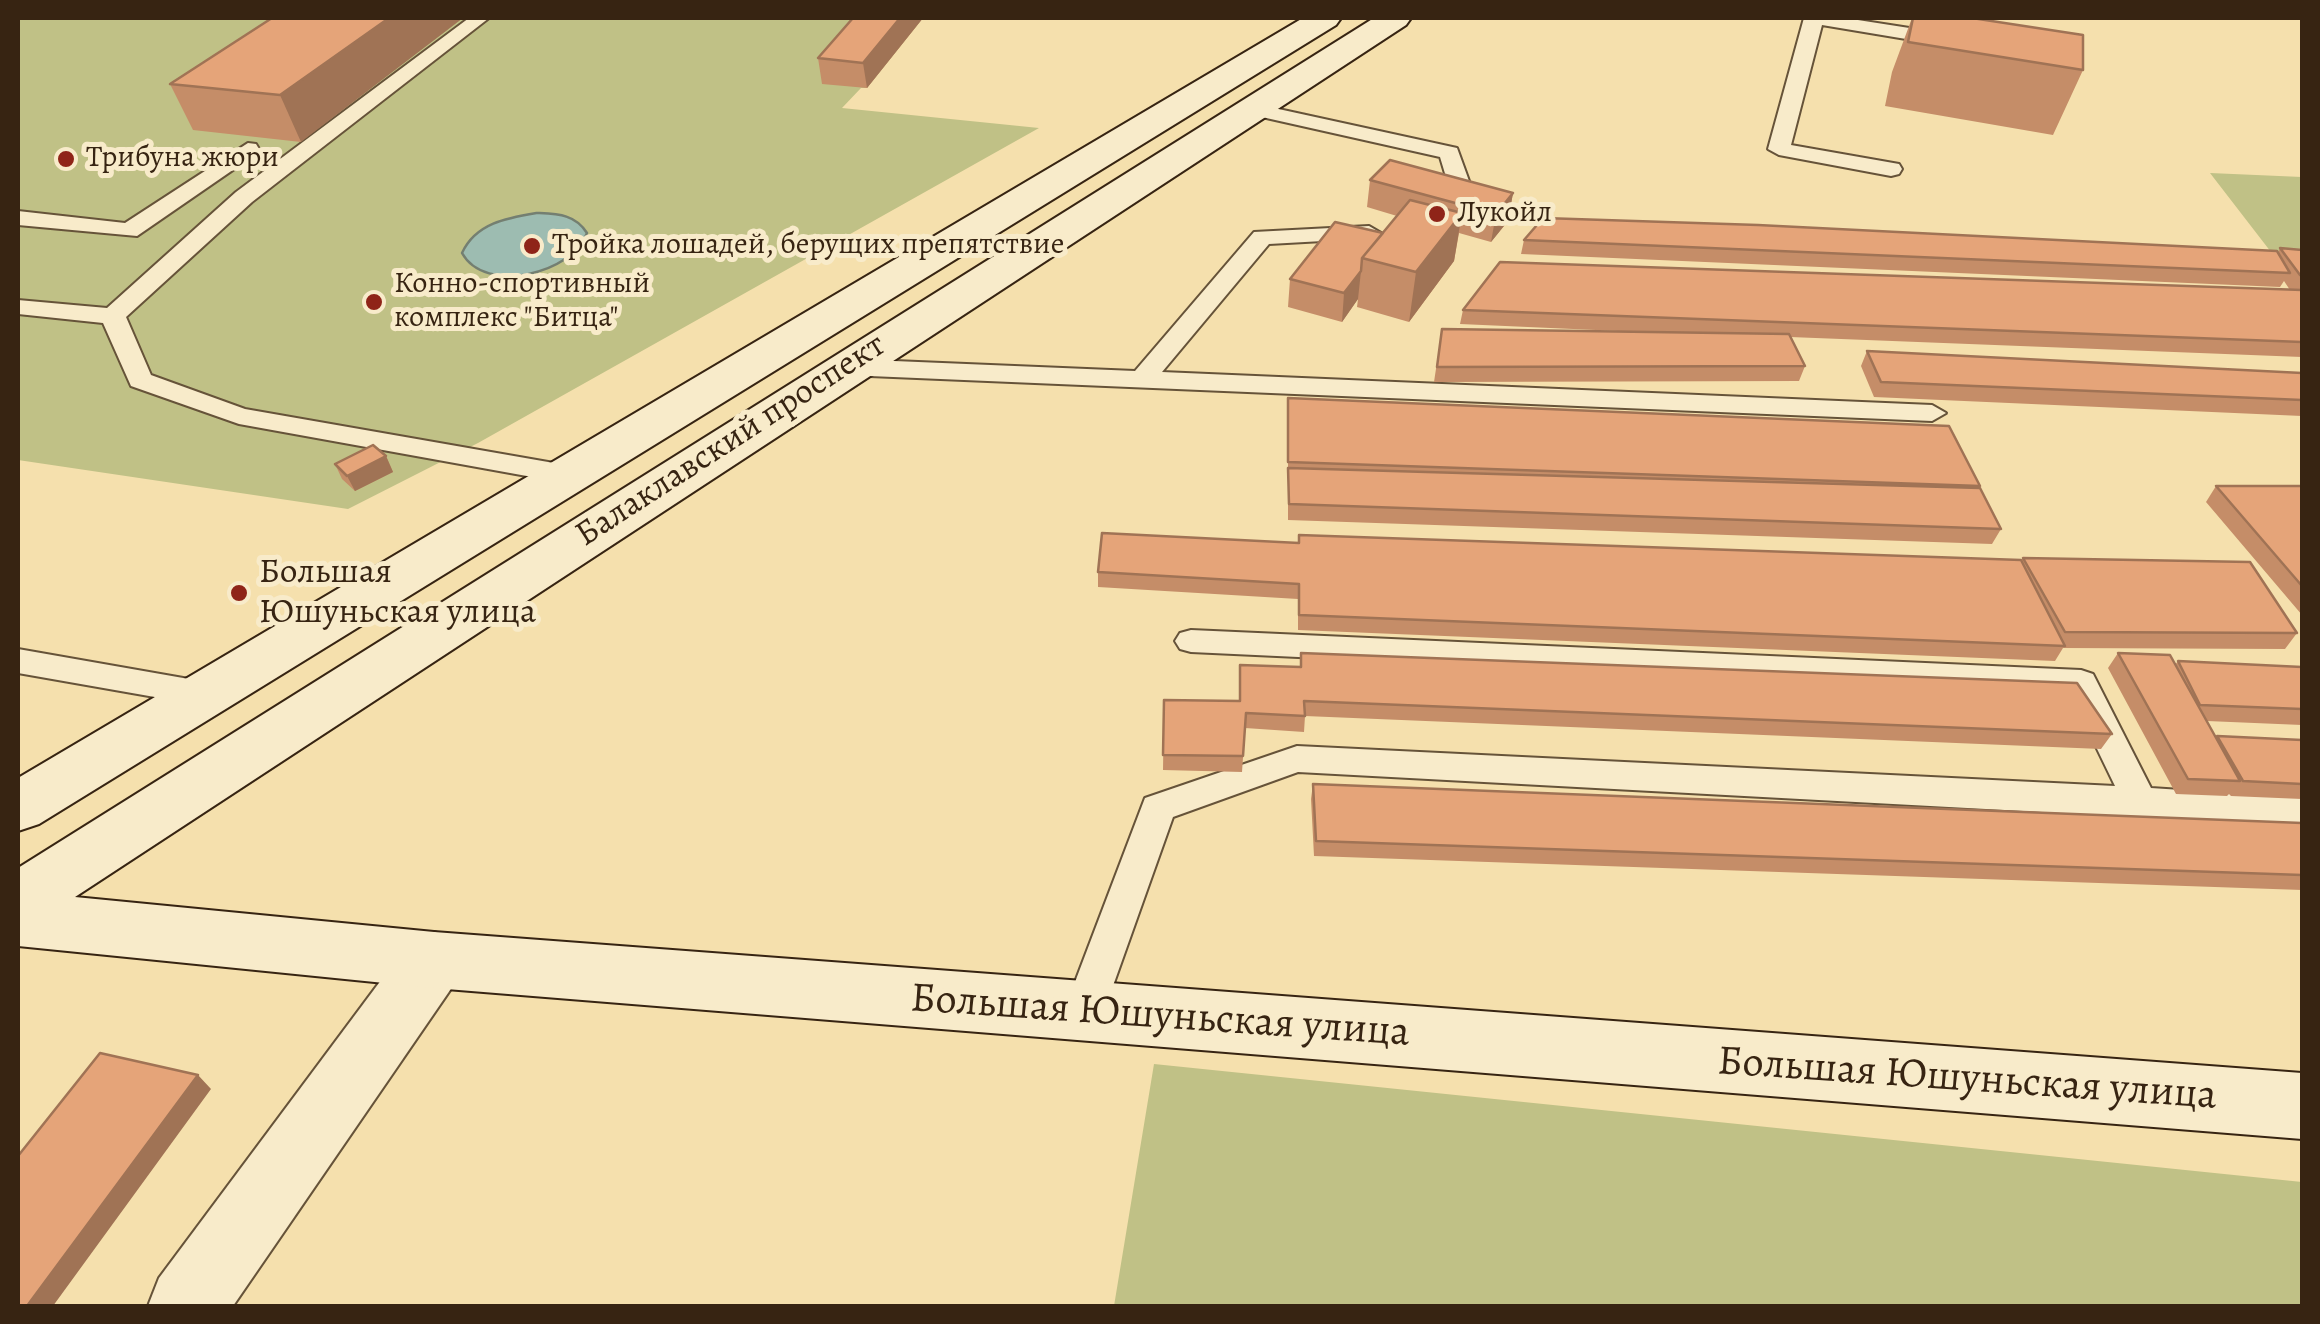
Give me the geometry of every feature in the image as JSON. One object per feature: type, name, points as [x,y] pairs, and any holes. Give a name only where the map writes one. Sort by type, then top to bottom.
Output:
[{"type":"main road","name":"Балаклавский проспект","points":[[18,807],[1325,18]]},
{"type":"main road","name":"Балаклавский проспект","points":[[18,900],[1395,18]]},
{"type":"main road","name":"Большая Юшуньская улица","points":[[18,918],[434,960],[2302,1106]]},
{"type":"main road","points":[[187,1306],[434,960]]},
{"type":"lane","points":[[113,316],[153,274],[222,216],[480,18]]},
{"type":"lane","points":[[1891,169],[1778,148],[1814,18],[1957,42]]},
{"type":"lane","points":[[1251,109],[1449,153],[1462,192],[1446,204]]},
{"type":"lane","points":[[18,218],[128,231],[248,149]]},
{"type":"lane","points":[[1144,376],[1262,237],[1390,232]]},
{"type":"lane","points":[[18,307],[113,316]]},
{"type":"lane","points":[[113,316],[140,380],[239,416],[571,475]]},
{"type":"lane","points":[[846,367],[1144,376],[1932,412]]},
{"type":"lane","points":[[1191,641],[2081,682],[2140,801]]},
{"type":"lane","points":[[18,662],[206,694]]},
{"type":"lane","points":[[1084,1011],[1158,808],[1297,760],[2302,812]]},
{"type":"green space","name":"Конно-спортивный комплекс \"Битца\"","points":[[18,18],[923,18],[867,88],[861,88],[842,108],[1039,128],[478,443],[348,509],[18,460]]},
{"type":"green space","points":[[2210,173],[2302,177],[2302,267],[2281,265]]},
{"type":"green space","points":[[1154,1064],[2302,1182],[2302,1306],[1114,1306]]},
{"type":"water","points":[[537,213],[559,215],[582,227],[587,233],[579,247],[547,268],[508,276],[473,266],[462,253],[484,228]]},
{"type":"building","points":[[272,18],[389,18],[280,95],[170,84]]},
{"type":"building","points":[[853,18],[900,18],[863,63],[818,58]]},
{"type":"building","points":[[1913,18],[1972,18],[2083,35],[2083,70],[1908,42]]},
{"type":"building","points":[[1390,160],[1513,193],[1496,214],[1370,180]]},
{"type":"building","points":[[1410,200],[1462,213],[1416,272],[1362,258]]},
{"type":"building","points":[[1543,218],[2277,251],[2290,273],[1524,240]]},
{"type":"building","points":[[1335,222],[1383,233],[1362,258],[1361,271],[1344,293],[1290,279]]},
{"type":"building","points":[[2280,248],[2302,250],[2302,275],[2300,275]]},
{"type":"building","points":[[1500,262],[2302,290],[2302,342],[1463,310]]},
{"type":"building","points":[[1442,329],[1789,334],[1805,366],[1437,367]]},
{"type":"building","points":[[1867,351],[2302,373],[2302,400],[1881,382]]},
{"type":"building","points":[[1288,398],[1949,426],[1980,486],[1288,462]]},
{"type":"building","points":[[373,445],[386,456],[347,476],[335,464]]},
{"type":"building","points":[[1288,468],[1980,488],[2001,529],[1289,504]]},
{"type":"building","points":[[2216,486],[2302,486],[2302,586]]},
{"type":"building","points":[[1102,533],[1299,543],[1299,535],[2021,560],[2065,646],[1299,615],[1299,584],[1098,572]]},
{"type":"building","points":[[2023,558],[2250,562],[2297,633],[2065,632]]},
{"type":"building","points":[[1301,653],[2077,683],[2112,734],[1304,701],[1305,716],[1246,713],[1243,756],[1163,755],[1164,700],[1240,701],[1240,665],[1301,667]]},
{"type":"building","points":[[2118,653],[2170,655],[2240,781],[2188,779]]},
{"type":"building","points":[[2178,661],[2302,667],[2302,709],[2200,705]]},
{"type":"building","points":[[2217,736],[2302,740],[2302,784],[2243,781]]},
{"type":"building","points":[[1313,784],[2302,823],[2302,875],[1316,841]]},
{"type":"building","points":[[100,1053],[198,1075],[27,1306],[18,1306],[18,1156]]},
{"type":"place","name":"Трибуна жюри","points":[[66,159]]},
{"type":"place","name":"Лукойл","points":[[1437,214]]},
{"type":"place","name":"Тройка лошадей, берущих препятствие","points":[[532,246]]},
{"type":"place","name":"Конно-спортивный комплекс \"Битца\"","points":[[374,302]]},
{"type":"place","name":"Большая Юшуньская улица","points":[[239,593]]}]
